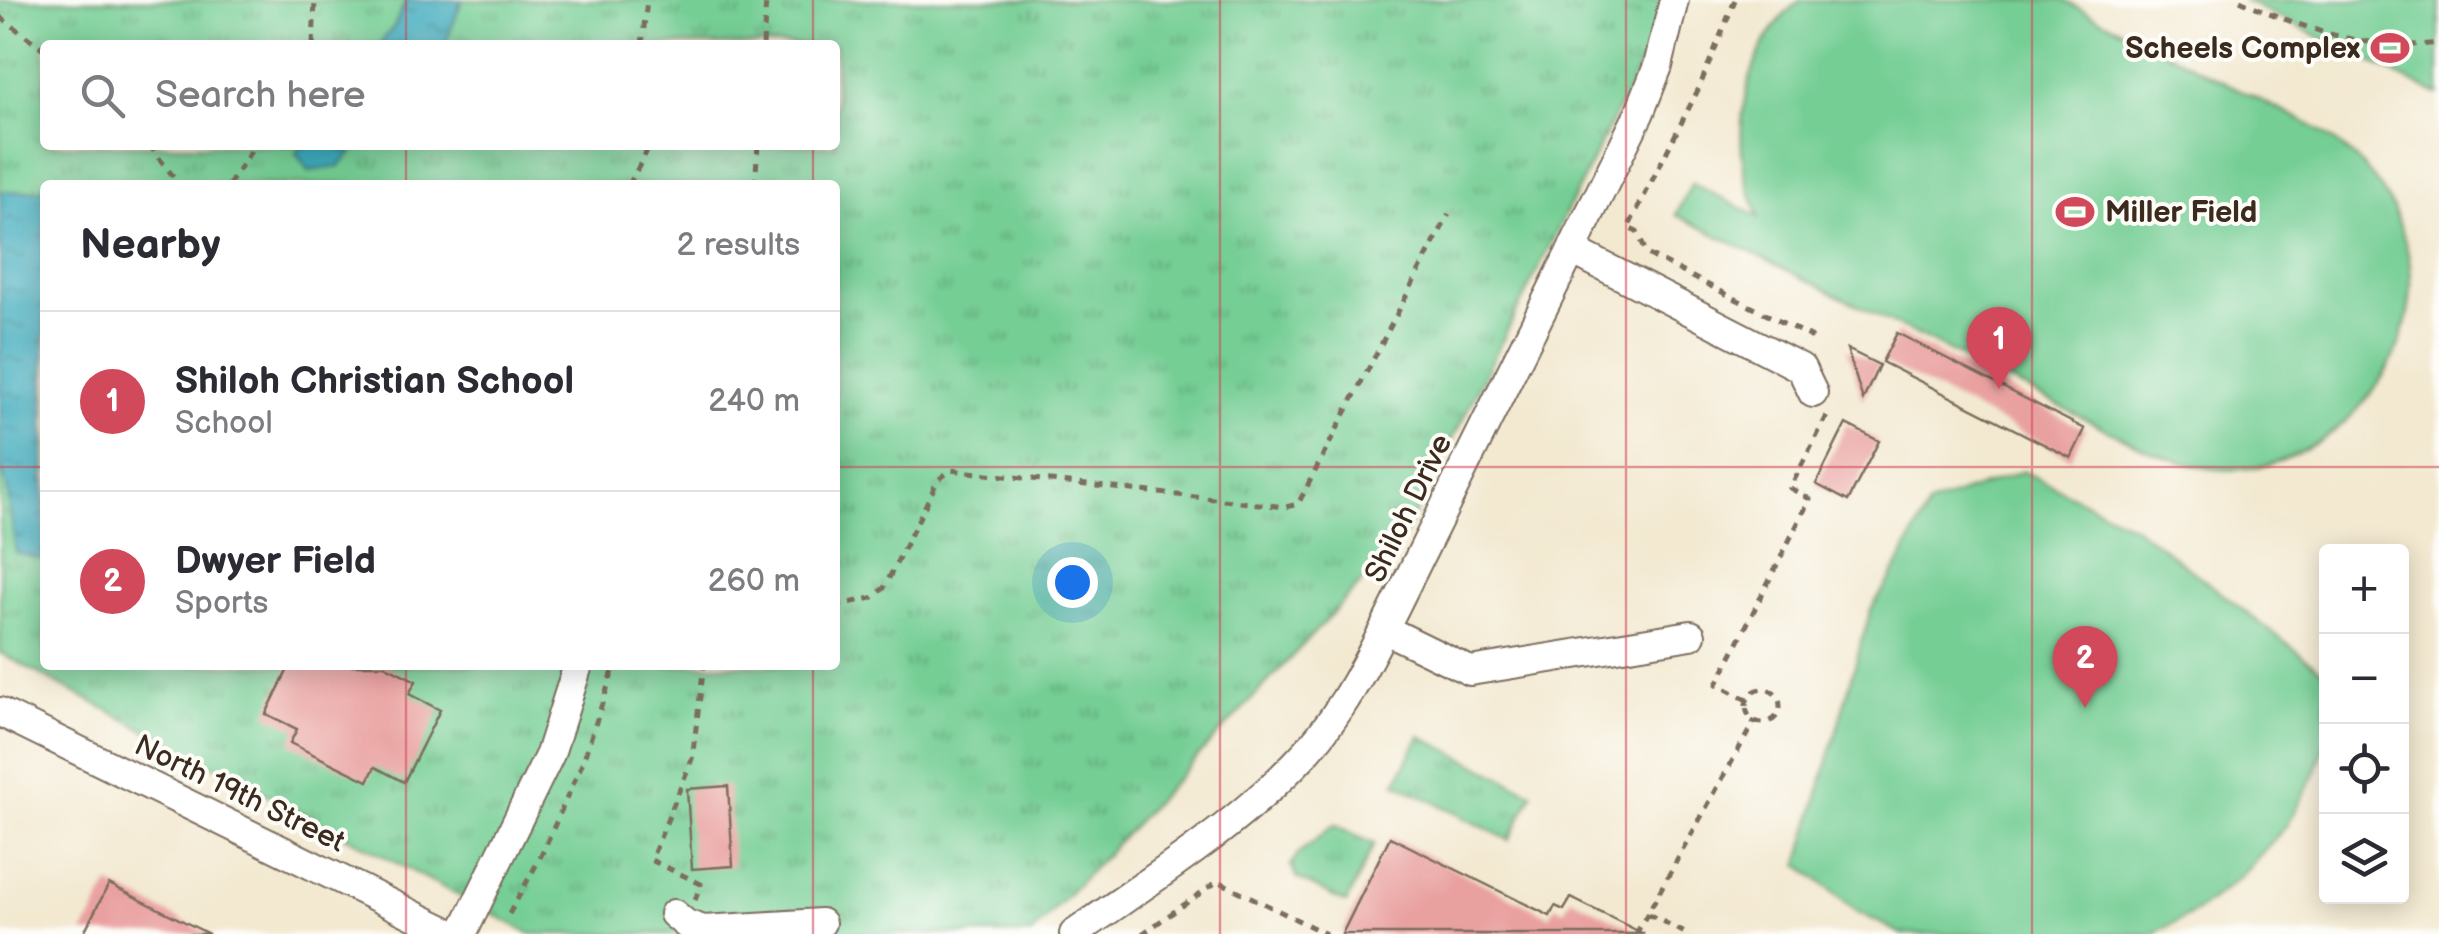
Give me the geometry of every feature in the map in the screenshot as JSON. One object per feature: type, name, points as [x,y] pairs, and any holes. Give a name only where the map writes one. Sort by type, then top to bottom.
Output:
[{"type":"street","name":"Shiloh Drive","points":[[1074,934],[1235,818],[1296,764],[1348,695],[1650,90],[1676,5]]},
{"type":"street","points":[[1572,250],[1801,368],[1824,397]]},
{"type":"street","points":[[1384,629],[1470,671],[1691,635]]},
{"type":"street","points":[[462,934],[550,754],[576,670]]},
{"type":"street","name":"North 19th Street","points":[[0,712],[452,934]]},
{"type":"street","points":[[680,919],[711,930],[821,923]]},
{"type":"path","points":[[313,40],[316,0]]},
{"type":"path","points":[[642,40],[646,0]]},
{"type":"path","points":[[764,40],[766,0]]},
{"type":"path","points":[[1735,0],[1699,88],[1628,228],[1637,232],[1647,254],[1810,337],[1818,348]]},
{"type":"path","points":[[2240,0],[2328,35],[2404,48],[2439,43]]},
{"type":"path","points":[[0,17],[40,46]]},
{"type":"path","points":[[153,150],[176,180]]},
{"type":"path","points":[[232,180],[252,150]]},
{"type":"path","points":[[632,180],[647,150]]},
{"type":"path","points":[[755,180],[758,150]]},
{"type":"path","points":[[840,605],[872,598],[884,588],[938,480],[952,470],[1286,507],[1298,504],[1449,214]]},
{"type":"path","points":[[1747,700],[1717,684],[1810,498],[1790,488],[1824,397]]},
{"type":"path","points":[[509,914],[540,858],[582,764],[613,670]]},
{"type":"path","points":[[680,919],[701,884],[651,860],[692,759],[703,670]]},
{"type":"path","points":[[1765,689],[1778,698],[1780,708],[1775,718],[1755,720],[1748,712],[1747,700],[1754,691],[1765,689]]},
{"type":"path","points":[[1636,934],[1755,720]]},
{"type":"path","points":[[1142,934],[1218,881],[1326,934]]},
{"type":"path","points":[[1648,914],[1688,934]]},
{"type":"green space","points":[[0,0],[1673,0],[1403,538],[1031,934],[531,934],[0,653]]},
{"type":"green space","points":[[1801,0],[2062,0],[2318,129],[2349,153],[2374,180],[2394,211],[2407,249],[2411,287],[2405,324],[2392,360],[2371,393],[2344,422],[2313,445],[2279,461],[2230,470],[2185,463],[2152,452],[1676,215],[1692,183],[1759,217],[1742,156],[1744,106],[1757,58],[1783,16]]},
{"type":"green space","name":"Scheels Complex","points":[[2243,0],[2439,0],[2439,95]]},
{"type":"green space","points":[[2023,471],[2137,528],[2319,669],[2319,762],[2314,776],[2286,826],[2242,875],[2197,911],[2153,934],[1902,934],[1856,911],[1799,864],[1871,609],[1929,505]]},
{"type":"green space","points":[[1420,736],[1533,793],[1509,840],[1396,783]]},
{"type":"green space","points":[[1334,825],[1374,844],[1346,903],[1297,878],[1291,865],[1297,855]]},
{"type":"water","points":[[406,0],[462,0],[447,40],[383,40]]},
{"type":"water","points":[[354,150],[338,167],[309,171],[296,153]]},
{"type":"water","points":[[40,190],[40,559],[16,553],[0,463],[0,192]]},
{"type":"building","points":[[1897,333],[2085,429],[2071,458],[1882,362]]},
{"type":"building","points":[[1847,349],[1879,365],[1863,400]]},
{"type":"building","points":[[1846,424],[1879,441],[1848,501],[1816,484]]},
{"type":"building","points":[[288,670],[394,670],[416,681],[409,694],[440,710],[404,782],[375,767],[368,781],[290,743],[297,729],[266,714]]},
{"type":"building","points":[[728,786],[733,866],[692,869],[687,789]]},
{"type":"building","points":[[1390,837],[1550,916],[1555,906],[1564,910],[1571,898],[1644,934],[1342,934]]},
{"type":"building","points":[[109,884],[209,934],[83,934]]},
{"type":"place","name":"Scheels Complex","points":[[2390,48]]},
{"type":"place","name":"Miller Field","points":[[2075,212]]},
{"type":"place","name":"Shiloh Christian School","points":[[1999,389]]},
{"type":"place","name":"Dwyer Field","points":[[2085,708]]}]
